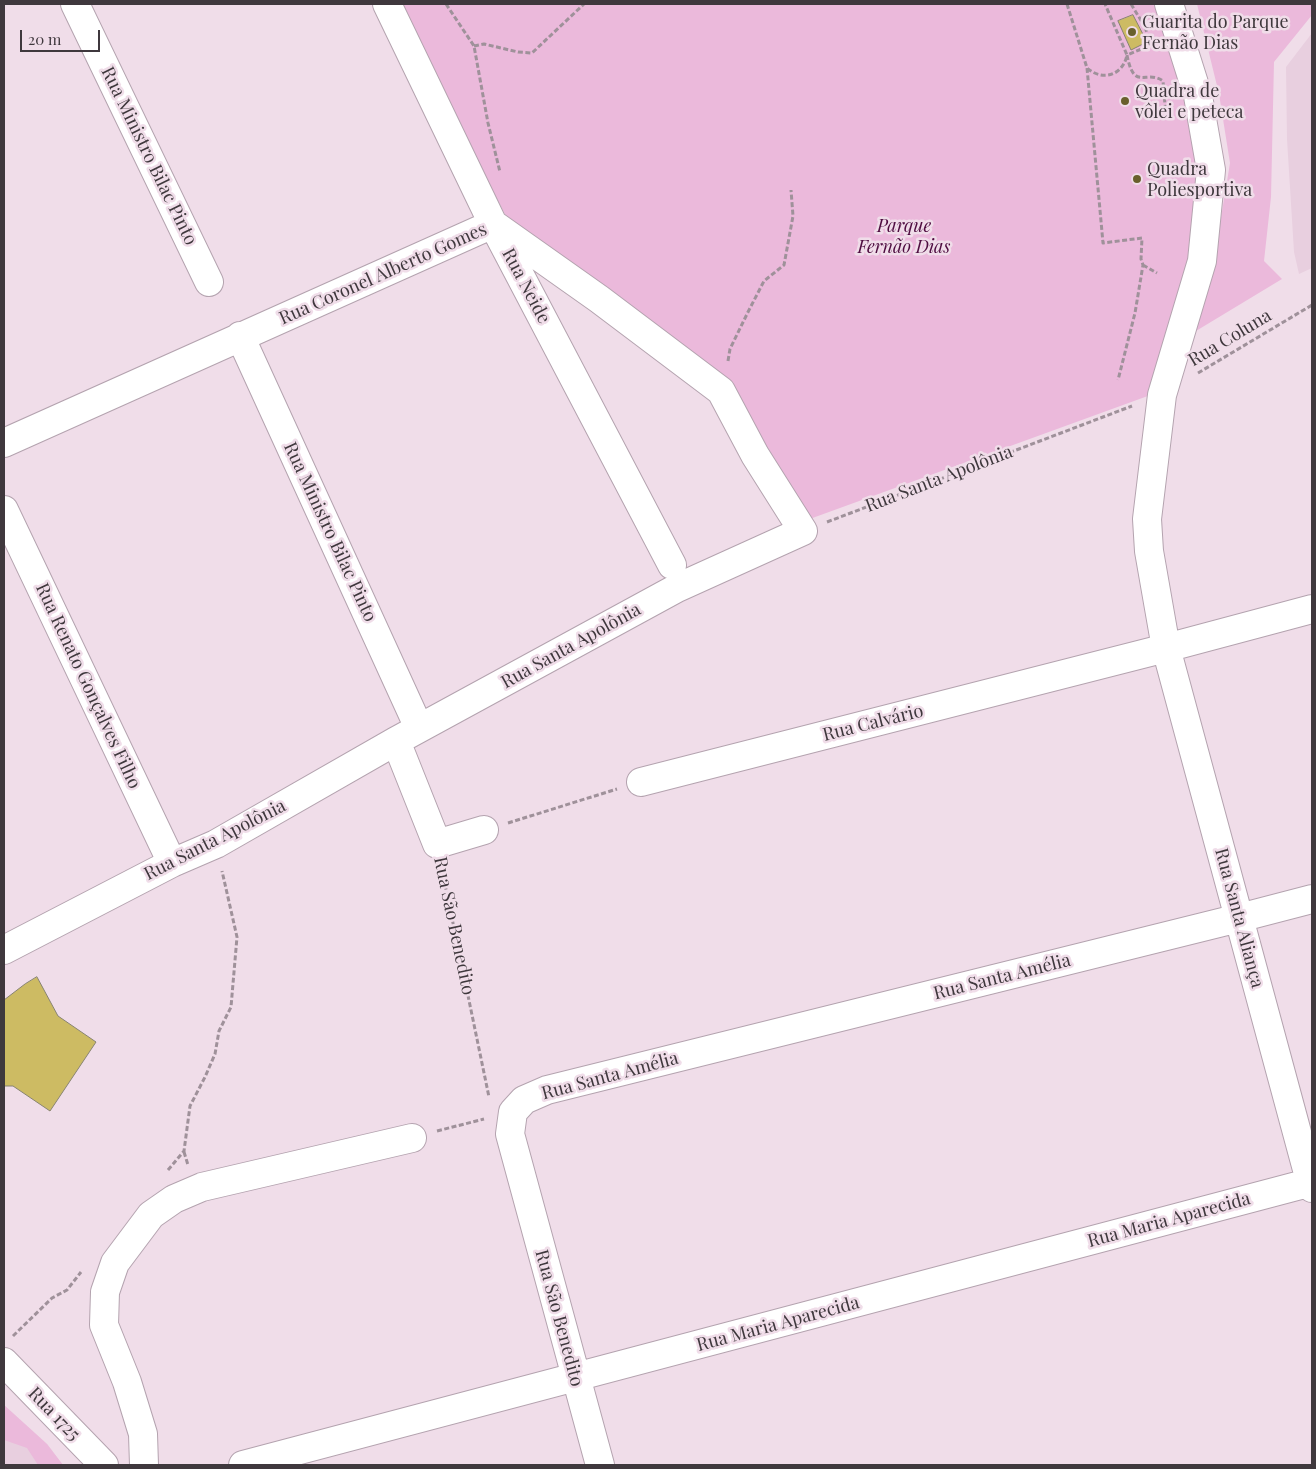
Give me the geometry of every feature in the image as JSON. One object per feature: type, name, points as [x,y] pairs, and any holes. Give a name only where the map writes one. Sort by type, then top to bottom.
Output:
[{"type":"street","name":"Rua Ministro Bilac Pinto","points":[[76,4],[209,282]]},
{"type":"street","name":"Rua Neide","points":[[387,4],[493,224],[672,565]]},
{"type":"street","name":"Rua Santa Aliança","points":[[1169,4],[1198,96],[1211,170],[1202,262],[1162,395],[1147,519],[1149,551],[1166,648],[1312,1184]]},
{"type":"street","name":"Rua Coronel Alberto Gomes","points":[[4,443],[493,224],[599,299],[721,391],[754,455],[804,531]]},
{"type":"street","name":"Rua Ministro Bilac Pinto","points":[[240,336],[419,728]]},
{"type":"street","name":"Rua Renato Gonçalves Filho","points":[[4,510],[172,863]]},
{"type":"street","name":"Rua Santa Apolônia","points":[[4,950],[172,863],[216,844],[419,728],[677,588],[804,531]]},
{"type":"street","name":"Rua Calvário","points":[[642,782],[1312,609]]},
{"type":"street","name":"Rua São Benedito","points":[[396,741],[437,844]]},
{"type":"street","points":[[437,844],[484,830]]},
{"type":"street","name":"Rua Santa Amélia","points":[[503,1114],[524,1100],[547,1090],[1239,918],[1312,898]]},
{"type":"street","name":"Rua São Benedito","points":[[503,1114],[600,1465]]},
{"type":"street","points":[[144,1465],[143,1434],[127,1382],[104,1324],[105,1292],[115,1264],[151,1215],[174,1199],[202,1187],[412,1138]]},
{"type":"street","name":"Rua Maria Aparecida","points":[[243,1465],[1312,1184]]},
{"type":"street","name":"Rua 1725","points":[[7,1351],[104,1465]]},
{"type":"path","points":[[446,4],[474,46],[488,123],[501,177]]},
{"type":"path","points":[[474,46],[484,44],[518,52],[532,53],[584,4]]},
{"type":"path","points":[[1067,4],[1087,68],[1104,243],[1142,238],[1141,259],[1143,265],[1135,313],[1118,380]]},
{"type":"path","points":[[1105,4],[1134,74],[1139,77],[1158,77],[1163,81],[1166,117]]},
{"type":"path","points":[[1127,55],[1151,45],[1145,27]]},
{"type":"path","points":[[1087,68],[1092,73],[1106,75],[1115,73],[1122,69],[1126,63],[1127,55]]},
{"type":"path","points":[[721,391],[730,349],[748,312],[764,281],[784,265],[793,216],[791,190]]},
{"type":"path","points":[[1143,265],[1157,273]]},
{"type":"path","name":"Rua Coluna","points":[[1162,395],[1312,305]]},
{"type":"path","name":"Rua Santa Apolônia","points":[[804,531],[1162,395]]},
{"type":"path","points":[[484,830],[642,782]]},
{"type":"path","points":[[165,1173],[184,1151],[190,1106],[215,1054],[219,1031],[231,1007],[237,937],[216,844]]},
{"type":"path","name":"Rua São Benedito","points":[[437,844],[503,1114]]},
{"type":"path","points":[[412,1138],[503,1114]]},
{"type":"path","points":[[7,1351],[52,1298],[67,1290],[85,1268]]},
{"type":"shaded area","points":[[1312,33],[1312,268],[1299,274],[1294,252],[1287,139],[1286,67]]},
{"type":"shaded area","points":[[4,1405],[47,1444],[63,1465],[4,1465]]},
{"type":"green space","name":"Parque Fernão Dias","points":[[400,4],[1153,4],[1159,14],[1191,96],[1203,168],[1200,217],[1156,393],[807,520],[736,397],[511,226],[435,78]]},
{"type":"green space","points":[[1197,4],[1312,4],[1312,15],[1274,62],[1271,197],[1264,261],[1282,279],[1191,334],[1214,260],[1230,163],[1219,94]]},
{"type":"green space","points":[[4,1405],[47,1444],[63,1465],[38,1465],[27,1448],[4,1440]]},
{"type":"building","name":"Guarita do Parque Fernão Dias","points":[[1133,15],[1147,42],[1131,50],[1118,21]]},
{"type":"building","points":[[37,977],[58,1016],[96,1042],[50,1111],[13,1086],[4,1086],[4,1000]]},
{"type":"place","name":"Guarita do Parque Fernão Dias","points":[[1132,32]]},
{"type":"place","name":"Quadra de vôlei e peteca","points":[[1125,101]]},
{"type":"place","name":"Quadra Poliesportiva","points":[[1137,179]]}]
